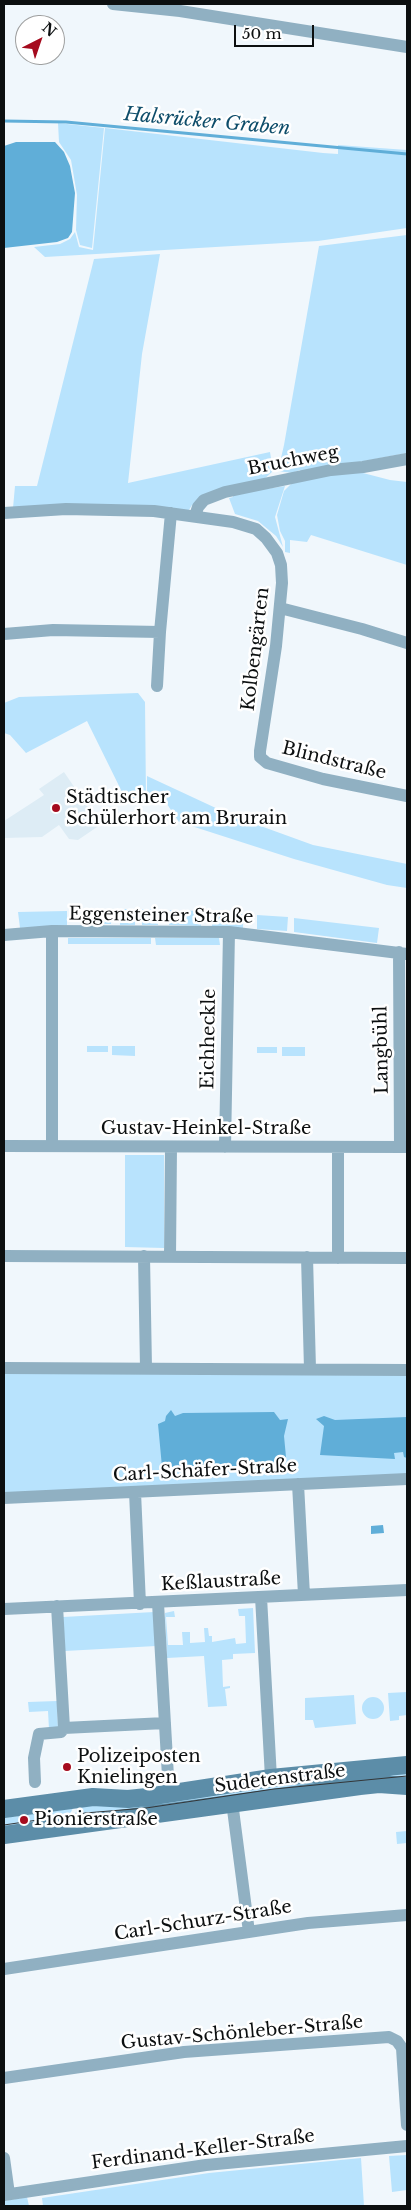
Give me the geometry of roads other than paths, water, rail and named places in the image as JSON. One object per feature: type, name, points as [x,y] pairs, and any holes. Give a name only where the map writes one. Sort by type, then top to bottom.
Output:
[{"type":"main road","name":"Sudetenstraße","points":[[4,1809],[93,1797],[128,1799],[271,1778],[407,1765]]},
{"type":"main road","name":"Sudetenstraße","points":[[4,1835],[232,1802],[360,1786],[379,1784],[407,1786]]},
{"type":"street","points":[[114,4],[180,7],[407,48]]},
{"type":"street","name":"Bruchweg","points":[[195,516],[204,500],[225,492],[331,470],[363,467],[407,459]]},
{"type":"street","points":[[4,514],[66,509],[171,513],[195,516]]},
{"type":"street","points":[[157,686],[171,513]]},
{"type":"street","name":"Kolbengärten","points":[[195,516],[251,526],[266,538],[276,553],[282,578],[280,608],[260,751]]},
{"type":"street","points":[[280,608],[407,643]]},
{"type":"street","points":[[4,634],[53,630],[160,632]]},
{"type":"street","name":"Blindstraße","points":[[260,751],[260,757],[267,763],[323,779],[407,796]]},
{"type":"street","points":[[52,931],[52,1146]]},
{"type":"street","name":"Eggensteiner Straße","points":[[4,935],[52,931],[229,932],[403,953]]},
{"type":"street","name":"Eichheckle","points":[[225,1147],[229,932]]},
{"type":"street","name":"Langbühl","points":[[403,953],[404,1147]]},
{"type":"street","name":"Gustav-Heinkel-Straße","points":[[4,1146],[404,1147]]},
{"type":"street","points":[[170,1257],[171,1146]]},
{"type":"street","points":[[338,1147],[338,1258]]},
{"type":"street","points":[[4,1256],[407,1258]]},
{"type":"street","points":[[144,1256],[146,1368]]},
{"type":"street","points":[[307,1257],[310,1369]]},
{"type":"street","points":[[4,1368],[407,1370]]},
{"type":"street","name":"Carl-Schäfer-Straße","points":[[4,1498],[407,1479]]},
{"type":"street","name":"Keßlaustraße","points":[[298,1484],[304,1595]]},
{"type":"street","name":"Keßlaustraße","points":[[135,1492],[140,1604]]},
{"type":"street","name":"Keßlaustraße","points":[[4,1609],[407,1590]]},
{"type":"street","points":[[261,1598],[271,1778]]},
{"type":"street","points":[[158,1603],[169,1794]]},
{"type":"street","points":[[57,1606],[64,1728]]},
{"type":"street","points":[[36,1782],[34,1758],[39,1734],[61,1732],[64,1728],[164,1722]]},
{"type":"street","name":"Sudetenstraße","points":[[232,1802],[249,1932]]},
{"type":"street","name":"Carl-Schurz-Straße","points":[[4,1969],[316,1922],[407,1915]]},
{"type":"street","name":"Gustav-Schönleber-Straße","points":[[4,2078],[184,2052],[389,2037],[397,2041],[402,2048],[407,2125]]},
{"type":"street","name":"Ferdinand-Keller-Straße","points":[[6,2194],[244,2160],[407,2146]]},
{"type":"street","points":[[4,2158],[6,2194]]},
{"type":"waterway","name":"Halsrücker Graben","points":[[4,121],[66,122],[407,154]]},
{"type":"tram line","points":[[4,1825],[85,1813],[146,1808],[274,1789],[407,1776]]},
{"type":"place","name":"Städtischer Schülerhort am Brurain","points":[[56,808]]},
{"type":"place","name":"Polizeiposten Knielingen","points":[[67,1767]]},
{"type":"place","name":"Pionierstraße","points":[[24,1820]]}]
